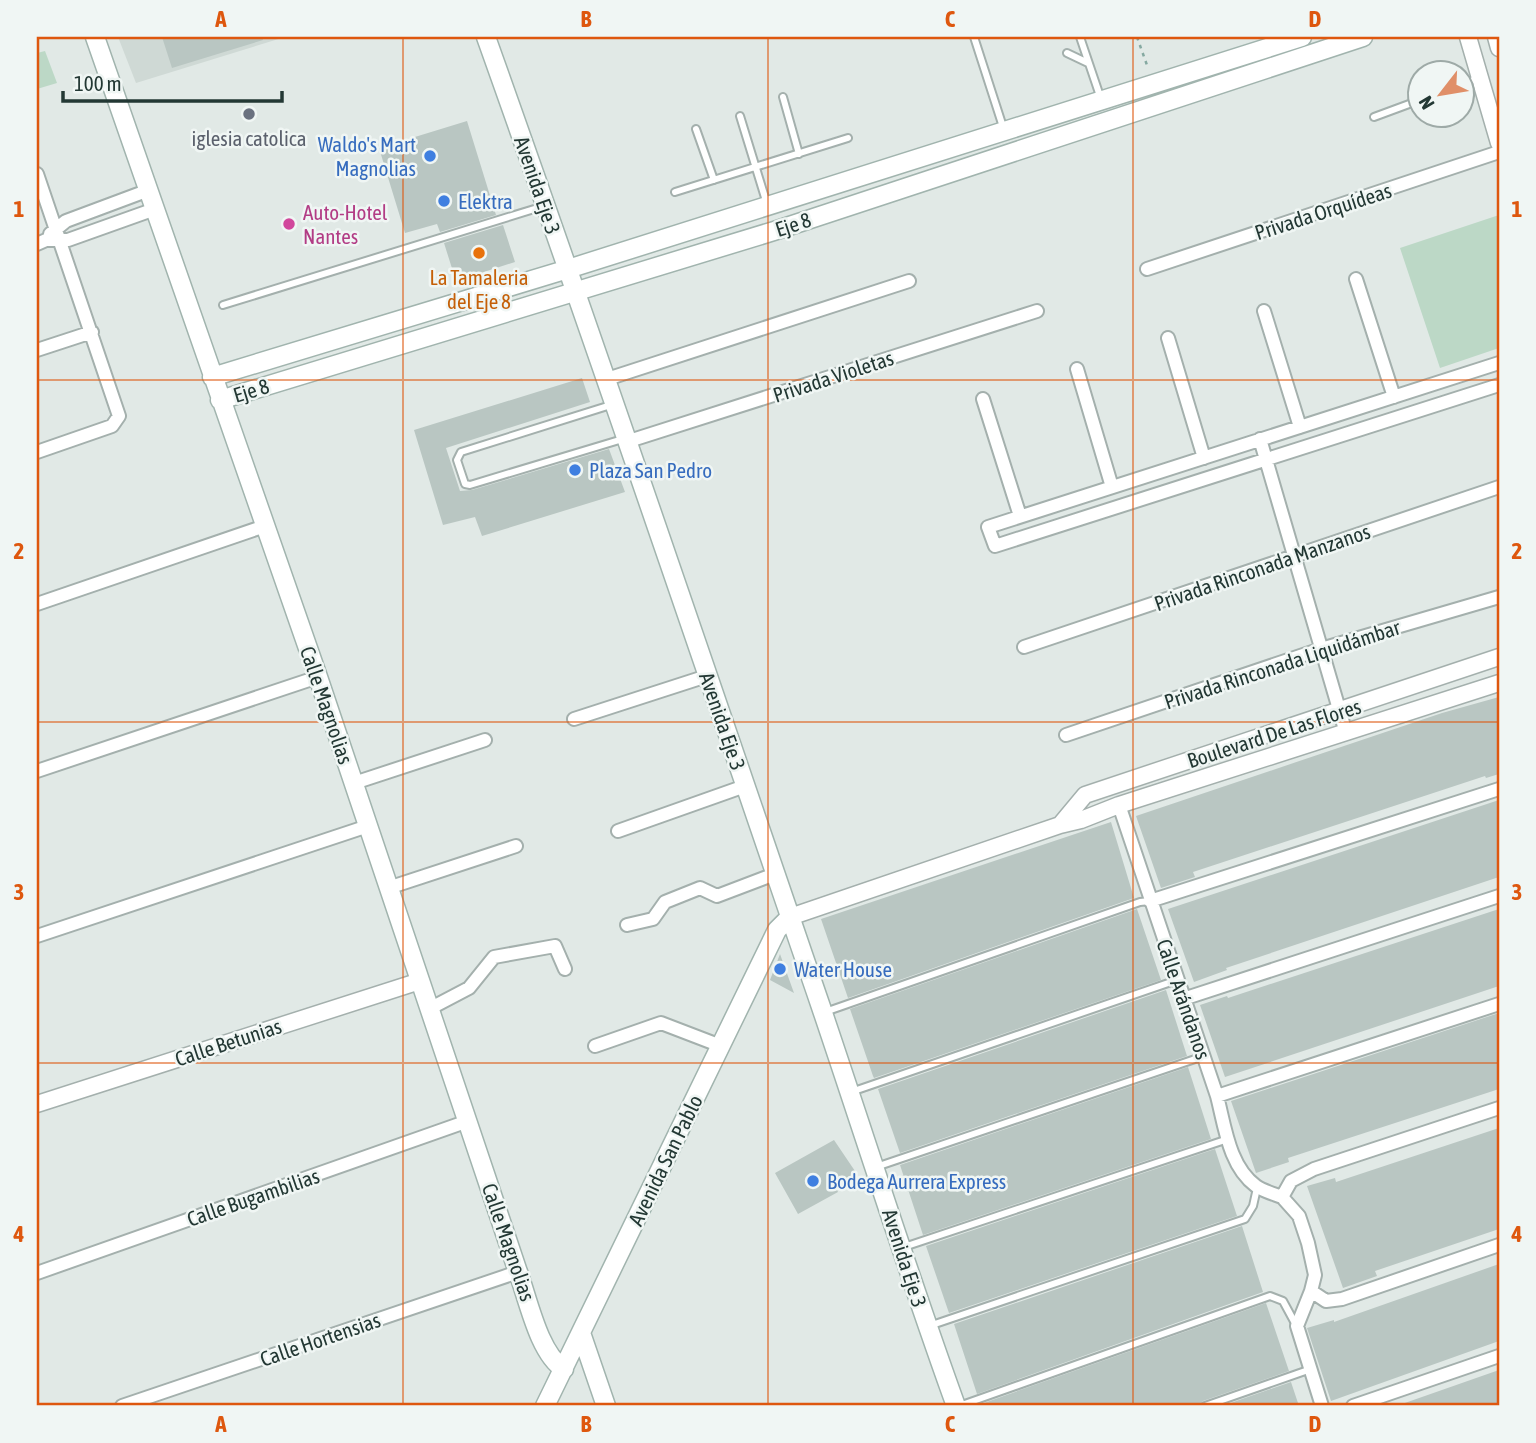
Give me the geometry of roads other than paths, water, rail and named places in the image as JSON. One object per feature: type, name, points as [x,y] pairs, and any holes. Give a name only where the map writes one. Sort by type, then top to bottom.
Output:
[{"type":"main road","name":"Calle Magnolias","points":[[95,37],[318,677],[545,1350],[555,1364],[564,1369]]},
{"type":"main road","name":"Avenida Eje 3","points":[[486,37],[616,404],[876,1167],[927,1326],[957,1406]]},
{"type":"main road","name":"Eje 8","points":[[220,400],[774,231],[1363,37]]},
{"type":"main road","name":"Eje 8","points":[[212,377],[568,269],[1297,38]]},
{"type":"main road","name":"Avenida San Pablo","points":[[545,1406],[777,930],[790,917]]},
{"type":"main road","points":[[581,1333],[606,1406]]},
{"type":"street","points":[[1468,37],[1499,142]]},
{"type":"street","points":[[1496,37],[1499,48]]},
{"type":"street","name":"Privada Orquídeas","points":[[1147,270],[1499,152]]},
{"type":"street","points":[[37,174],[118,412],[118,421],[112,426],[37,452]]},
{"type":"street","points":[[41,242],[66,221],[149,190]]},
{"type":"street","points":[[41,242],[61,242],[155,209]]},
{"type":"street","points":[[1356,279],[1394,397]]},
{"type":"street","points":[[607,379],[909,281]]},
{"type":"street","name":"Privada Violetas","points":[[628,439],[1037,311]]},
{"type":"street","points":[[1264,311],[1300,427]]},
{"type":"street","points":[[37,350],[92,332]]},
{"type":"street","points":[[1168,338],[1204,457]]},
{"type":"street","points":[[1499,363],[988,527],[995,546],[1499,385]]},
{"type":"street","points":[[1077,369],[1112,487]]},
{"type":"street","points":[[983,399],[1020,516]]},
{"type":"street","points":[[1260,439],[1346,733]]},
{"type":"street","name":"Privada Rinconada Manzanos","points":[[1024,648],[1499,487]]},
{"type":"street","points":[[37,604],[265,526]]},
{"type":"street","name":"Privada Rinconada Liquidámbar","points":[[1066,736],[1321,649],[1499,597]]},
{"type":"street","name":"Boulevard De Las Flores","points":[[1060,825],[1085,795],[1499,657]]},
{"type":"street","points":[[574,719],[707,676]]},
{"type":"street","points":[[37,771],[318,677]]},
{"type":"street","name":"Boulevard De Las Flores","points":[[790,917],[1060,825],[1499,683]]},
{"type":"street","points":[[354,783],[485,740]]},
{"type":"street","points":[[618,831],[745,786]]},
{"type":"street","points":[[1150,901],[1499,789]]},
{"type":"street","name":"Calle Arándanos","points":[[1119,806],[1204,1056],[1228,1139],[1239,1169],[1257,1188]]},
{"type":"street","points":[[37,936],[368,826]]},
{"type":"street","points":[[388,888],[516,846]]},
{"type":"street","points":[[627,925],[653,919],[665,902],[700,888],[718,896],[775,874]]},
{"type":"street","points":[[1184,999],[1499,896]]},
{"type":"street","points":[[429,1009],[469,988],[494,957],[555,946],[565,969]]},
{"type":"street","name":"Calle Betunias","points":[[37,1104],[419,981]]},
{"type":"street","points":[[1217,1096],[1499,1003]]},
{"type":"street","points":[[595,1046],[662,1023],[721,1046]]},
{"type":"street","points":[[1282,1197],[1291,1181],[1314,1169],[1499,1108]]},
{"type":"street","name":"Calle Bugambilias","points":[[37,1273],[468,1121]]},
{"type":"street","points":[[1257,1188],[1282,1197],[1299,1216],[1308,1243],[1315,1275],[1297,1326],[1322,1406]]},
{"type":"street","points":[[1311,1291],[1326,1301],[1342,1299],[1499,1245]]},
{"type":"street","name":"Calle Hortensias","points":[[122,1406],[518,1272]]},
{"type":"street","points":[[1353,1406],[1499,1356]]},
{"type":"lane","points":[[974,37],[1005,132]]},
{"type":"lane","points":[[1080,37],[1102,100]]},
{"type":"lane","points":[[1067,53],[1088,63]]},
{"type":"lane","points":[[1476,79],[1480,78]]},
{"type":"lane","points":[[783,97],[799,154]]},
{"type":"lane","points":[[1374,117],[1406,105]]},
{"type":"lane","points":[[740,116],[768,206]]},
{"type":"lane","points":[[696,129],[714,180]]},
{"type":"lane","points":[[675,192],[848,138]]},
{"type":"lane","points":[[223,305],[546,205]]},
{"type":"lane","points":[[616,404],[461,452],[457,460],[462,480],[470,485],[628,439]]},
{"type":"lane","points":[[823,1012],[1140,902],[1150,901]]},
{"type":"lane","points":[[849,1093],[1177,980]]},
{"type":"lane","points":[[876,1167],[1204,1056]]},
{"type":"lane","points":[[902,1248],[1228,1139]]},
{"type":"lane","points":[[927,1326],[1245,1219],[1253,1206],[1257,1188]]},
{"type":"lane","points":[[957,1406],[1270,1296],[1283,1301],[1297,1326]]},
{"type":"lane","points":[[1205,1406],[1311,1369]]},
{"type":"place","name":"iglesia catolica","points":[[249,114]]},
{"type":"place","name":"Waldo's Mart Magnolias","points":[[430,156]]},
{"type":"place","name":"Elektra","points":[[444,201]]},
{"type":"place","name":"Auto-Hotel Nantes","points":[[289,224]]},
{"type":"place","name":"La Tamaleria del Eje 8","points":[[479,253]]},
{"type":"place","name":"Plaza San Pedro","points":[[575,470]]},
{"type":"place","name":"Water House","points":[[780,969]]},
{"type":"place","name":"Bodega Aurrera Express","points":[[813,1181]]}]
